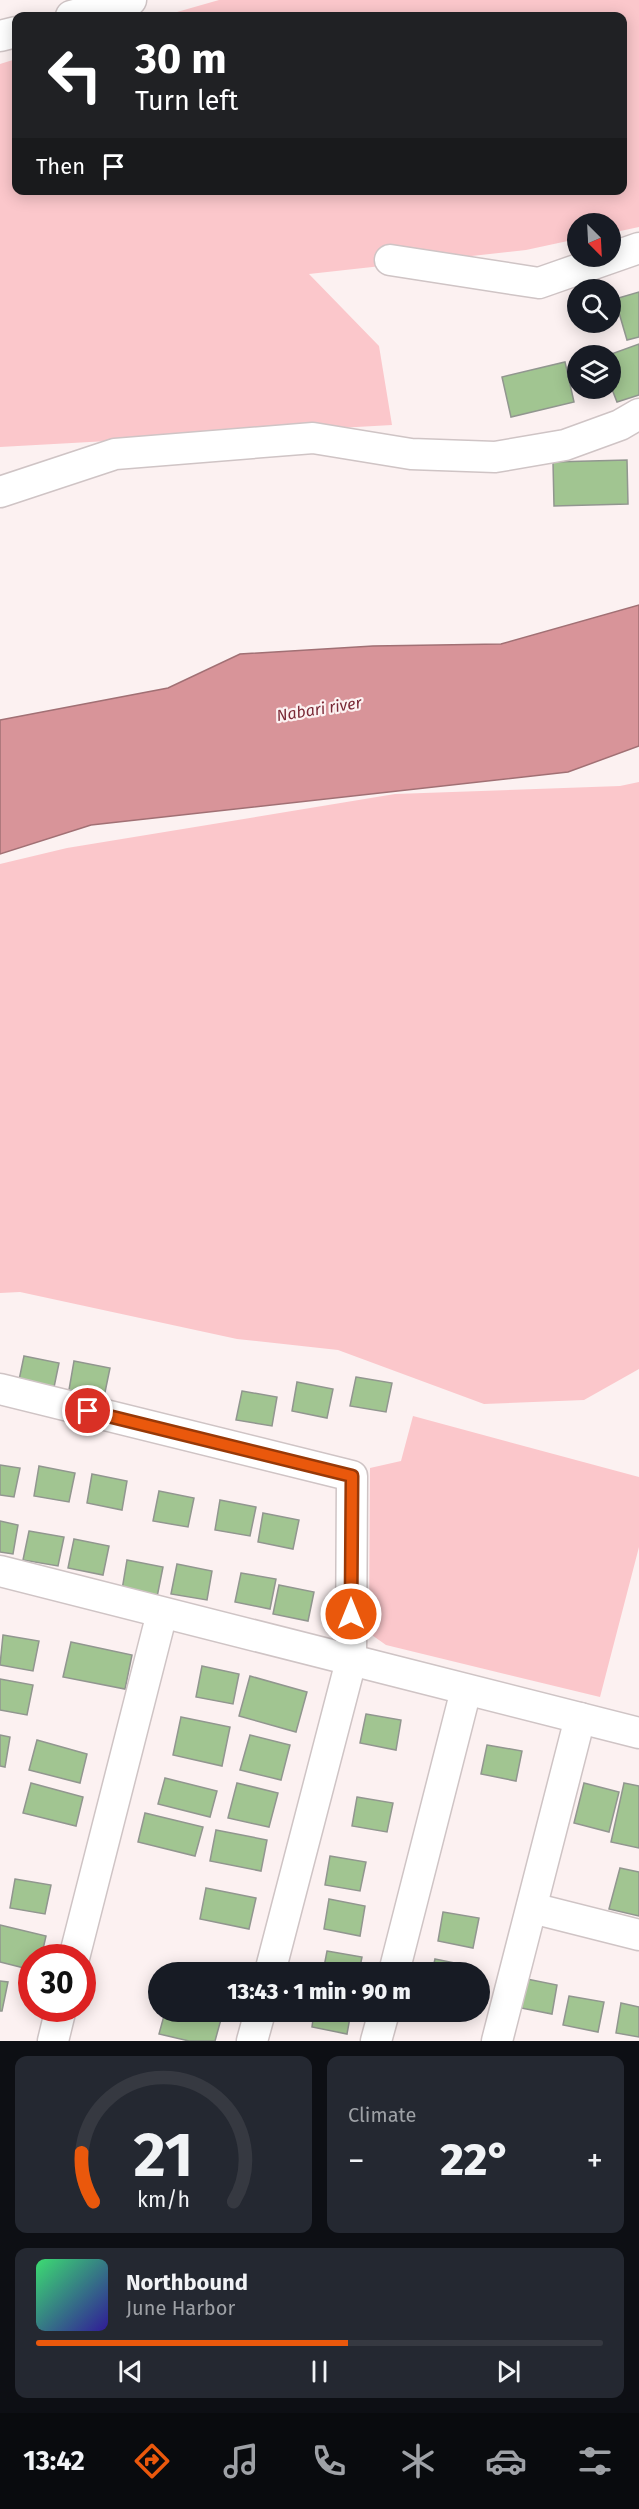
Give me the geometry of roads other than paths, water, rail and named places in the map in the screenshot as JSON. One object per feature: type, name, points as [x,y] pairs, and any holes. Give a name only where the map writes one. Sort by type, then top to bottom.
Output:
[{"type":"street","points":[[86,12],[131,0]]},
{"type":"street","points":[[390,260],[539,283],[639,248]]},
{"type":"street","points":[[0,492],[115,454],[313,438],[411,454],[495,457],[565,445],[620,425],[639,414]]},
{"type":"street","points":[[0,1389],[352,1476],[351,1660],[273,1962]]},
{"type":"street","points":[[0,1571],[639,1733]]},
{"type":"street","points":[[78,1944],[162,1613]]},
{"type":"street","points":[[397,1962],[466,1690]]},
{"type":"street","points":[[497,2041],[580,1718]]},
{"type":"street","points":[[532,1908],[639,1935]]},
{"type":"street","points":[[53,2041],[58,2022]]},
{"type":"street","points":[[252,2041],[257,2022]]},
{"type":"street","points":[[376,2041],[381,2022]]},
{"type":"water","name":"Nabari river","points":[[639,605],[639,746],[568,772],[91,825],[0,854],[0,720],[168,688],[240,654],[373,646],[501,644]]}]
